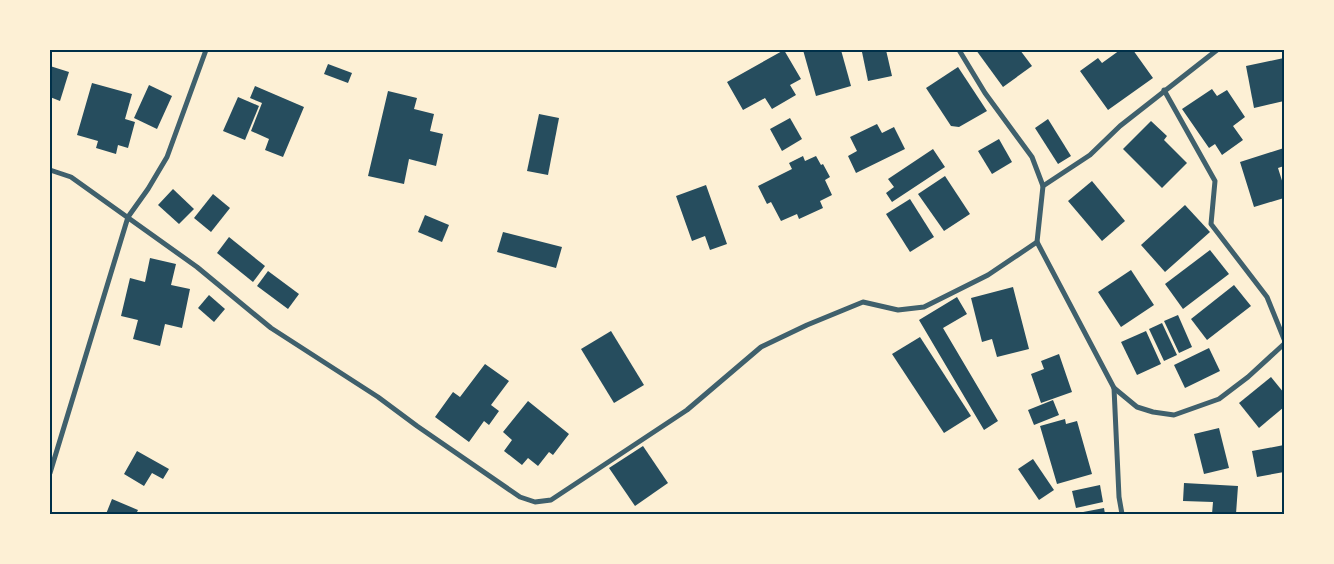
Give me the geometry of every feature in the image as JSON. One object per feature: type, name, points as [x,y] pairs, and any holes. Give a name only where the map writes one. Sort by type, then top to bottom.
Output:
[{"type":"street","points":[[50,472],[128,217],[148,189],[167,156],[206,50]]},
{"type":"street","points":[[959,50],[985,93],[1032,157],[1043,186],[1037,242],[1114,388],[1137,407],[1153,412],[1174,415],[1219,400],[1248,377],[1284,344]]},
{"type":"street","points":[[1043,186],[1090,155],[1120,126],[1217,50]]},
{"type":"street","points":[[1164,90],[1215,181],[1211,224],[1267,297],[1284,339]]},
{"type":"street","points":[[50,170],[71,177],[197,267],[271,328],[378,397],[416,426],[520,497],[535,502],[551,500],[687,410],[762,347],[807,325],[863,302],[898,310],[924,307],[988,275],[1037,242]]},
{"type":"street","points":[[1114,388],[1122,514]]},
{"type":"building","points":[[784,50],[801,79],[790,85],[796,95],[772,109],[765,98],[743,110],[727,82]]},
{"type":"building","points":[[803,50],[841,50],[851,86],[816,96]]},
{"type":"building","points":[[886,50],[892,76],[868,81],[862,52]]},
{"type":"building","points":[[976,50],[1020,50],[1032,66],[1003,87]]},
{"type":"building","points":[[1120,50],[1133,50],[1153,78],[1108,110],[1080,71],[1098,58],[1102,63]]},
{"type":"building","points":[[1284,58],[1284,101],[1254,108],[1246,66]]},
{"type":"building","points":[[328,64],[352,73],[348,83],[324,74]]},
{"type":"building","points":[[50,66],[69,72],[60,101],[50,97]]},
{"type":"building","points":[[958,67],[987,111],[959,127],[951,126],[926,88]]},
{"type":"building","points":[[92,83],[132,94],[125,119],[135,122],[128,148],[118,145],[116,154],[96,148],[98,141],[77,135]]},
{"type":"building","points":[[149,85],[172,96],[157,129],[134,118]]},
{"type":"building","points":[[255,86],[304,107],[283,157],[265,150],[269,139],[251,131],[262,103],[250,98]]},
{"type":"building","points":[[1212,89],[1217,96],[1227,90],[1245,117],[1233,126],[1243,140],[1222,155],[1215,144],[1209,148],[1182,109]]},
{"type":"building","points":[[388,91],[417,98],[414,109],[434,114],[430,131],[443,134],[436,166],[409,159],[404,184],[368,176]]},
{"type":"building","points":[[238,97],[259,106],[245,140],[223,131]]},
{"type":"building","points":[[539,114],[559,118],[548,175],[527,171]]},
{"type":"building","points":[[790,118],[802,139],[782,151],[770,129]]},
{"type":"building","points":[[1048,119],[1071,156],[1058,164],[1035,128]]},
{"type":"building","points":[[1151,121],[1167,136],[1164,140],[1187,163],[1162,188],[1123,149]]},
{"type":"building","points":[[877,124],[882,133],[894,127],[905,149],[856,173],[848,156],[857,151],[850,137]]},
{"type":"building","points":[[999,139],[1012,162],[992,174],[978,151]]},
{"type":"building","points":[[1284,148],[1284,166],[1278,168],[1284,187],[1284,198],[1254,207],[1240,162]]},
{"type":"building","points":[[933,149],[945,167],[892,202],[886,193],[894,187],[888,179]]},
{"type":"building","points":[[803,156],[805,161],[816,156],[821,165],[823,164],[830,177],[825,180],[832,195],[820,201],[823,208],[799,219],[797,214],[781,221],[771,202],[767,204],[758,186],[792,169],[789,163]]},
{"type":"building","points":[[945,176],[970,214],[944,231],[918,194]]},
{"type":"building","points":[[1092,181],[1125,221],[1102,241],[1068,201]]},
{"type":"building","points":[[706,185],[727,244],[710,250],[705,236],[692,241],[676,196]]},
{"type":"building","points":[[173,189],[194,209],[179,224],[158,205]]},
{"type":"building","points":[[213,194],[230,208],[211,232],[194,218]]},
{"type":"building","points":[[910,199],[934,237],[910,252],[886,214]]},
{"type":"building","points":[[1185,205],[1210,232],[1165,272],[1141,245]]},
{"type":"building","points":[[425,215],[449,225],[442,242],[418,232]]},
{"type":"building","points":[[503,232],[562,247],[556,268],[497,252]]},
{"type":"building","points":[[229,237],[265,266],[253,282],[217,253]]},
{"type":"building","points":[[1210,250],[1229,274],[1183,309],[1165,284]]},
{"type":"building","points":[[150,258],[176,264],[171,285],[190,289],[182,328],[165,324],[160,346],[133,339],[138,320],[121,316],[130,278],[145,282]]},
{"type":"building","points":[[1131,270],[1154,305],[1121,327],[1098,292]]},
{"type":"building","points":[[268,271],[299,294],[288,309],[257,286]]},
{"type":"building","points":[[1234,285],[1251,306],[1207,340],[1191,319]]},
{"type":"building","points":[[1013,287],[1029,349],[997,357],[992,339],[982,342],[971,298]]},
{"type":"building","points":[[209,295],[225,309],[214,322],[198,308]]},
{"type":"building","points":[[957,297],[967,314],[943,328],[998,421],[984,430],[919,320]]},
{"type":"building","points":[[1178,315],[1192,347],[1179,353],[1164,321]]},
{"type":"building","points":[[1162,323],[1177,355],[1164,361],[1149,329]]},
{"type":"building","points":[[611,331],[644,385],[614,403],[581,349]]},
{"type":"building","points":[[1146,331],[1161,364],[1137,375],[1121,342]]},
{"type":"building","points":[[920,337],[971,416],[944,433],[892,354]]},
{"type":"building","points":[[1209,348],[1220,371],[1185,388],[1174,365]]},
{"type":"building","points":[[1059,354],[1072,392],[1041,403],[1031,374],[1044,369],[1041,361]]},
{"type":"building","points":[[485,364],[509,381],[491,405],[499,411],[489,425],[484,421],[469,442],[435,417],[453,392],[460,397]]},
{"type":"building","points":[[1271,377],[1284,393],[1284,407],[1259,428],[1239,403]]},
{"type":"building","points":[[1053,400],[1059,415],[1034,425],[1028,410]]},
{"type":"building","points":[[528,401],[569,434],[553,455],[549,452],[538,466],[528,458],[522,465],[504,451],[512,440],[503,432]]},
{"type":"building","points":[[1065,419],[1066,424],[1077,421],[1092,474],[1057,484],[1040,426]]},
{"type":"building","points":[[1219,428],[1229,468],[1204,474],[1194,434]]},
{"type":"building","points":[[1284,445],[1284,472],[1257,477],[1252,451]]},
{"type":"building","points":[[643,446],[668,483],[635,506],[609,468]]},
{"type":"building","points":[[137,451],[169,469],[163,479],[152,473],[144,486],[124,474]]},
{"type":"building","points":[[1033,459],[1054,490],[1039,500],[1018,469]]},
{"type":"building","points":[[1184,483],[1238,486],[1236,514],[1212,514],[1213,502],[1183,501]]},
{"type":"building","points":[[1100,485],[1103,502],[1076,508],[1072,491]]},
{"type":"building","points":[[112,499],[138,510],[136,514],[106,514]]},
{"type":"building","points":[[1104,508],[1105,514],[1078,514],[1078,513]]}]
